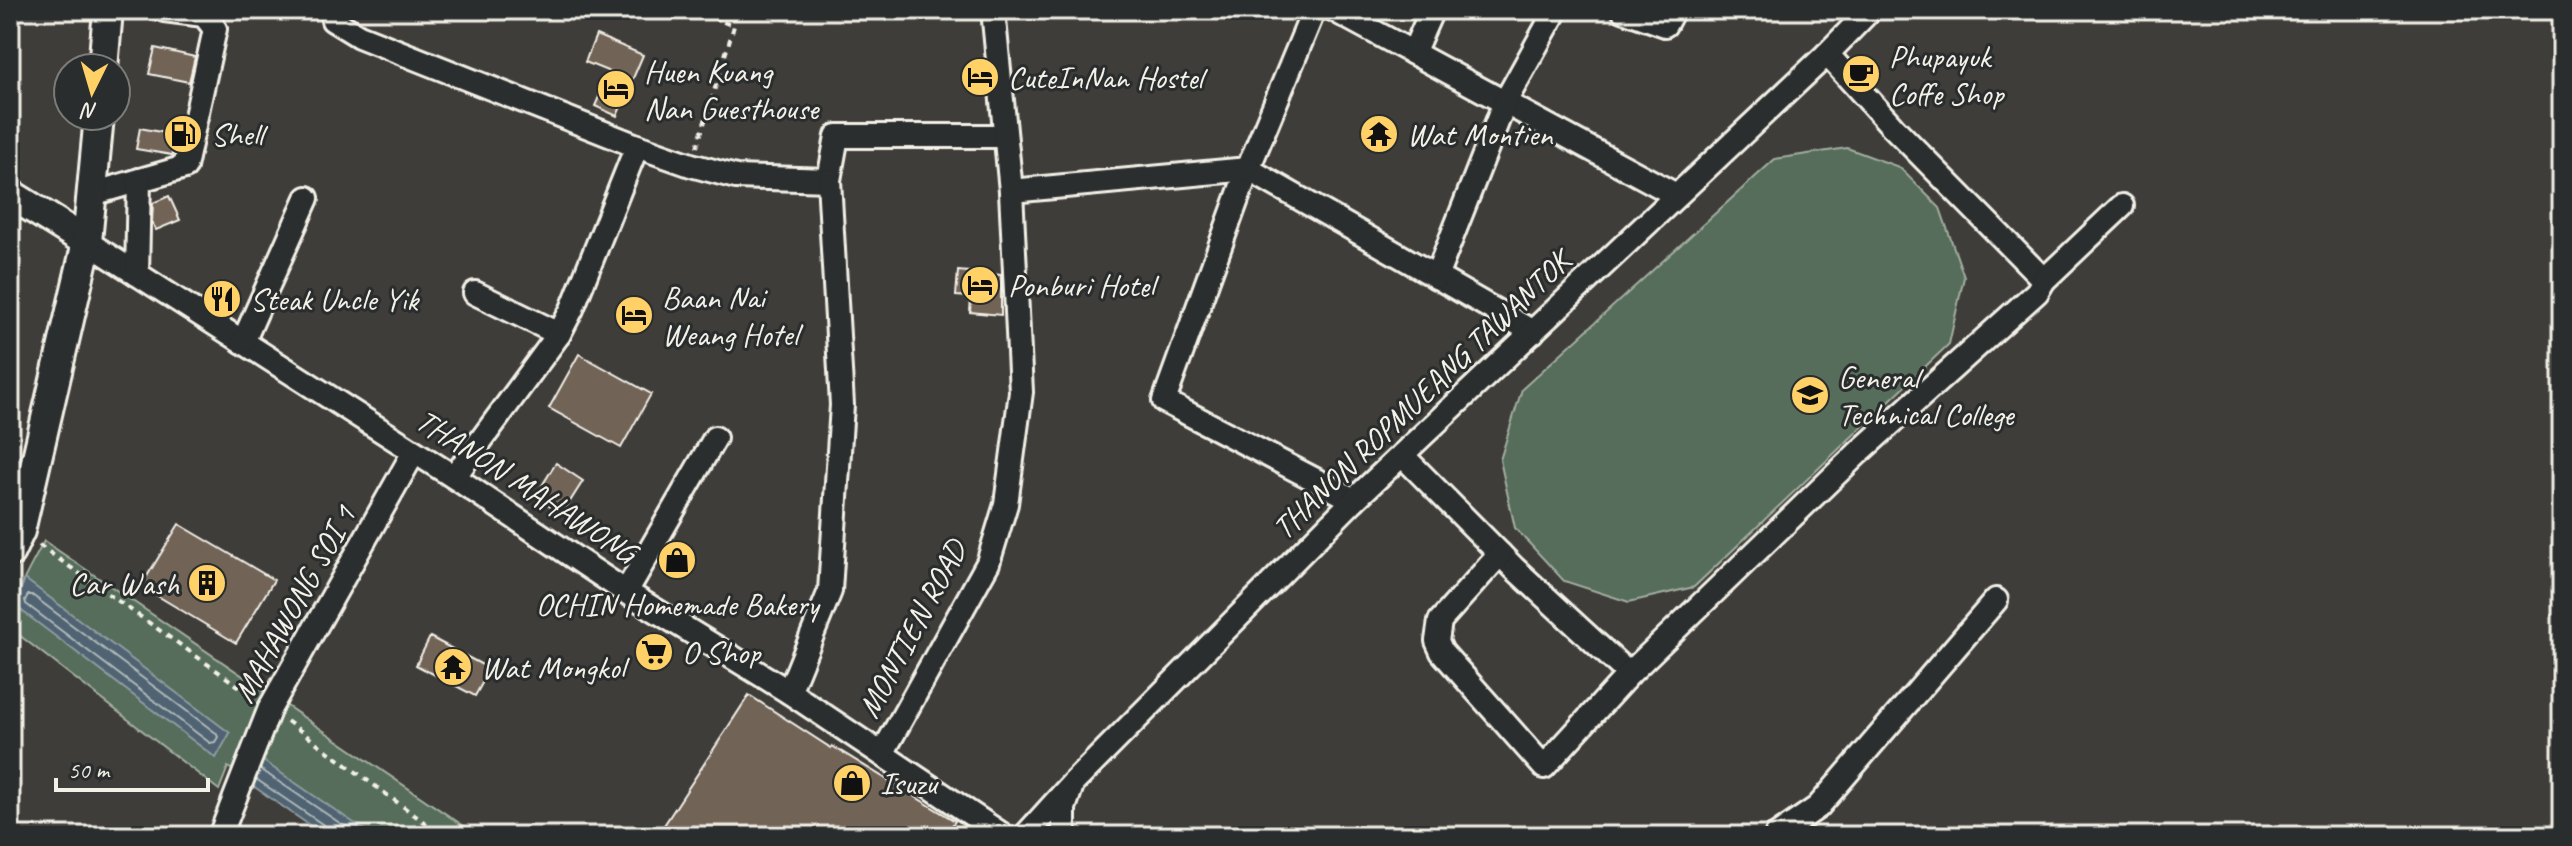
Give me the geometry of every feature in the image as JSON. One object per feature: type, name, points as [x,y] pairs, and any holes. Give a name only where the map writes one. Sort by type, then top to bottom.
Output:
[{"type":"main road","points":[[104,52],[108,10]]},
{"type":"main road","points":[[15,541],[87,242],[98,132]]},
{"type":"main road","name":"THANON MAHAWONG","points":[[10,194],[87,242]]},
{"type":"street","points":[[92,194],[185,167],[215,29],[204,15],[164,10]]},
{"type":"street","points":[[332,10],[333,20],[359,36],[691,165],[736,177],[829,180]]},
{"type":"street","name":"MONTIEN ROAD","points":[[882,754],[988,563],[1006,504],[1021,392],[1011,191],[993,10]]},
{"type":"street","points":[[1314,10],[1248,169],[1164,401],[1354,500]]},
{"type":"street","points":[[1334,10],[1676,195]]},
{"type":"street","points":[[1413,53],[1432,10]]},
{"type":"street","points":[[1436,277],[1505,102],[1556,10]]},
{"type":"street","points":[[1623,10],[1665,25],[1673,10]]},
{"type":"street","name":"THANON ROPMUEANG TAWANTOK","points":[[1025,836],[1073,783],[1354,500],[1870,10]]},
{"type":"street","points":[[1827,54],[1893,127],[2044,280]]},
{"type":"street","points":[[789,692],[830,591],[842,405],[829,180],[837,136],[1005,136]]},
{"type":"street","points":[[454,477],[559,334],[572,309],[637,146]]},
{"type":"street","points":[[1011,191],[1248,169],[1533,332]]},
{"type":"street","points":[[137,274],[139,180]]},
{"type":"street","points":[[243,342],[307,198]]},
{"type":"street","points":[[1500,554],[1440,621],[1437,641],[1442,652],[1544,767],[1629,674],[1858,453],[2037,292],[2044,280],[2122,206]]},
{"type":"street","name":"THANON MAHAWONG","points":[[87,242],[454,477],[626,592],[789,692],[1004,836]]},
{"type":"street","points":[[475,293],[559,334]]},
{"type":"street","points":[[626,592],[715,438]]},
{"type":"street","name":"MAHAWONG SOI 1","points":[[220,836],[270,708],[414,452]]},
{"type":"street","points":[[1402,455],[1500,554],[1629,674]]},
{"type":"street","points":[[1776,836],[1818,807],[1996,600]]},
{"type":"street","points":[[1064,836],[1064,808],[1073,783]]},
{"type":"path","points":[[691,165],[734,26],[693,10]]},
{"type":"path","points":[[718,20],[721,10]]},
{"type":"path","points":[[15,541],[270,708],[443,836]]},
{"type":"green space","points":[[1847,148],[1899,167],[1940,208],[1964,277],[1949,344],[1694,587],[1629,602],[1564,581],[1515,528],[1500,460],[1522,389],[1775,159]]},
{"type":"green space","points":[[44,541],[480,836],[330,836],[228,767],[219,790],[10,628],[17,594]]},
{"type":"water","points":[[25,579],[230,733],[216,758],[14,605]]},
{"type":"water","points":[[256,756],[373,836],[325,836],[243,779]]},
{"type":"building","name":"Huen Kuang Nan Guesthouse","points":[[596,35],[643,55],[617,116],[595,106],[610,72],[585,62]]},
{"type":"building","points":[[155,48],[195,57],[189,82],[149,74]]},
{"type":"building","points":[[140,128],[176,135],[172,155],[136,149]]},
{"type":"building","points":[[169,196],[180,220],[156,230],[152,222],[153,203]]},
{"type":"building","name":"Ponburi Hotel","points":[[958,271],[1001,275],[1001,315],[970,312],[971,297],[956,296]]},
{"type":"building","points":[[579,354],[651,394],[621,448],[549,408]]},
{"type":"building","points":[[556,463],[583,481],[562,514],[535,497]]},
{"type":"building","name":"Car Wash","points":[[179,524],[274,580],[236,643],[141,586]]},
{"type":"building","name":"Wat Mongkol","points":[[430,637],[490,669],[475,696],[416,665]]},
{"type":"building","points":[[749,695],[831,748],[955,821],[945,836],[657,836]]},
{"type":"place","name":"Phupayuk Coffe Shop","points":[[1861,74]]},
{"type":"place","name":"CuteInNan Hostel","points":[[980,77]]},
{"type":"place","name":"Huen Kuang Nan Guesthouse","points":[[616,89]]},
{"type":"place","name":"Shell","points":[[183,134]]},
{"type":"place","name":"Wat Montien","points":[[1379,134]]},
{"type":"place","name":"Ponburi Hotel","points":[[980,285]]},
{"type":"place","name":"Steak Uncle Yik","points":[[222,299]]},
{"type":"place","name":"Baan Nai Weang Hotel","points":[[634,315]]},
{"type":"place","name":"General Technical College","points":[[1810,395]]},
{"type":"place","name":"OCHIN Homemade Bakery","points":[[677,560]]},
{"type":"place","name":"Car Wash","points":[[207,583]]},
{"type":"place","name":"O Shop","points":[[654,652]]},
{"type":"place","name":"Wat Mongkol","points":[[453,667]]},
{"type":"place","name":"Isuzu","points":[[852,783]]}]
